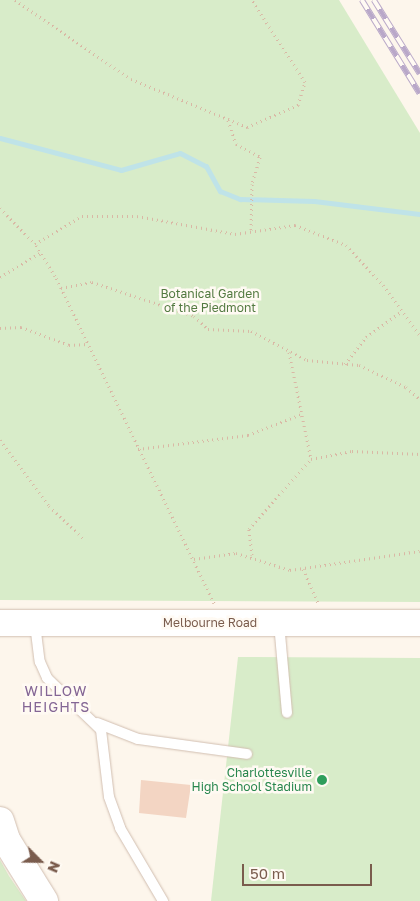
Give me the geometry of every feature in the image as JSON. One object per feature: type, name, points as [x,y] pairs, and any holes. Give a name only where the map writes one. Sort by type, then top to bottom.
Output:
[{"type":"main road","points":[[0,820],[10,848],[44,901]]},
{"type":"street","name":"Melbourne Road","points":[[0,623],[420,623]]},
{"type":"lane","points":[[279,623],[287,713]]},
{"type":"lane","points":[[35,624],[40,662],[47,678],[96,723],[138,739],[247,754]]},
{"type":"lane","points":[[96,723],[104,743],[110,797],[120,828],[164,901]]},
{"type":"path","points":[[15,0],[131,80],[247,127],[298,106],[305,82],[252,0]]},
{"type":"path","points":[[228,119],[236,144],[260,157],[252,184],[251,232]]},
{"type":"path","points":[[0,208],[35,244],[62,288],[161,502],[194,559],[212,596],[217,624]]},
{"type":"path","points":[[35,244],[82,216],[137,216],[235,234],[295,225],[346,245],[402,311],[420,336]]},
{"type":"path","points":[[0,277],[40,253]]},
{"type":"path","points":[[62,288],[92,282],[194,316],[208,328],[251,331],[306,360],[346,364],[406,387],[420,399]]},
{"type":"path","points":[[346,364],[366,338],[402,311]]},
{"type":"path","points":[[0,328],[20,328],[69,345],[88,344]]},
{"type":"path","points":[[289,351],[311,459]]},
{"type":"path","points":[[138,449],[248,435],[302,414]]},
{"type":"path","points":[[0,440],[49,506],[84,538]]},
{"type":"path","points":[[420,454],[352,451],[311,459],[249,529],[252,555],[261,564],[303,569],[420,551]]},
{"type":"path","points":[[194,559],[252,555]]},
{"type":"path","points":[[303,569],[318,604]]},
{"type":"green space","name":"Botanical Garden of the Piedmont","points":[[0,0],[339,0],[420,133],[420,602],[0,600]]},
{"type":"green space","name":"Charlottesville High School Stadium","points":[[238,657],[420,658],[420,901],[211,901]]},
{"type":"green space","points":[[0,860],[9,876],[26,901],[0,901]]},
{"type":"building","points":[[141,780],[191,785],[186,818],[139,813]]},
{"type":"waterway","points":[[0,138],[121,170],[180,153],[206,166],[220,191],[240,199],[314,201],[420,214]]},
{"type":"railway","points":[[362,0],[420,94]]},
{"type":"railway","points":[[374,0],[420,74]]},
{"type":"place","name":"Charlottesville High School Stadium","points":[[322,780]]},
{"type":"district","name":"WILLOW HEIGHTS","points":[[56,700]]}]
